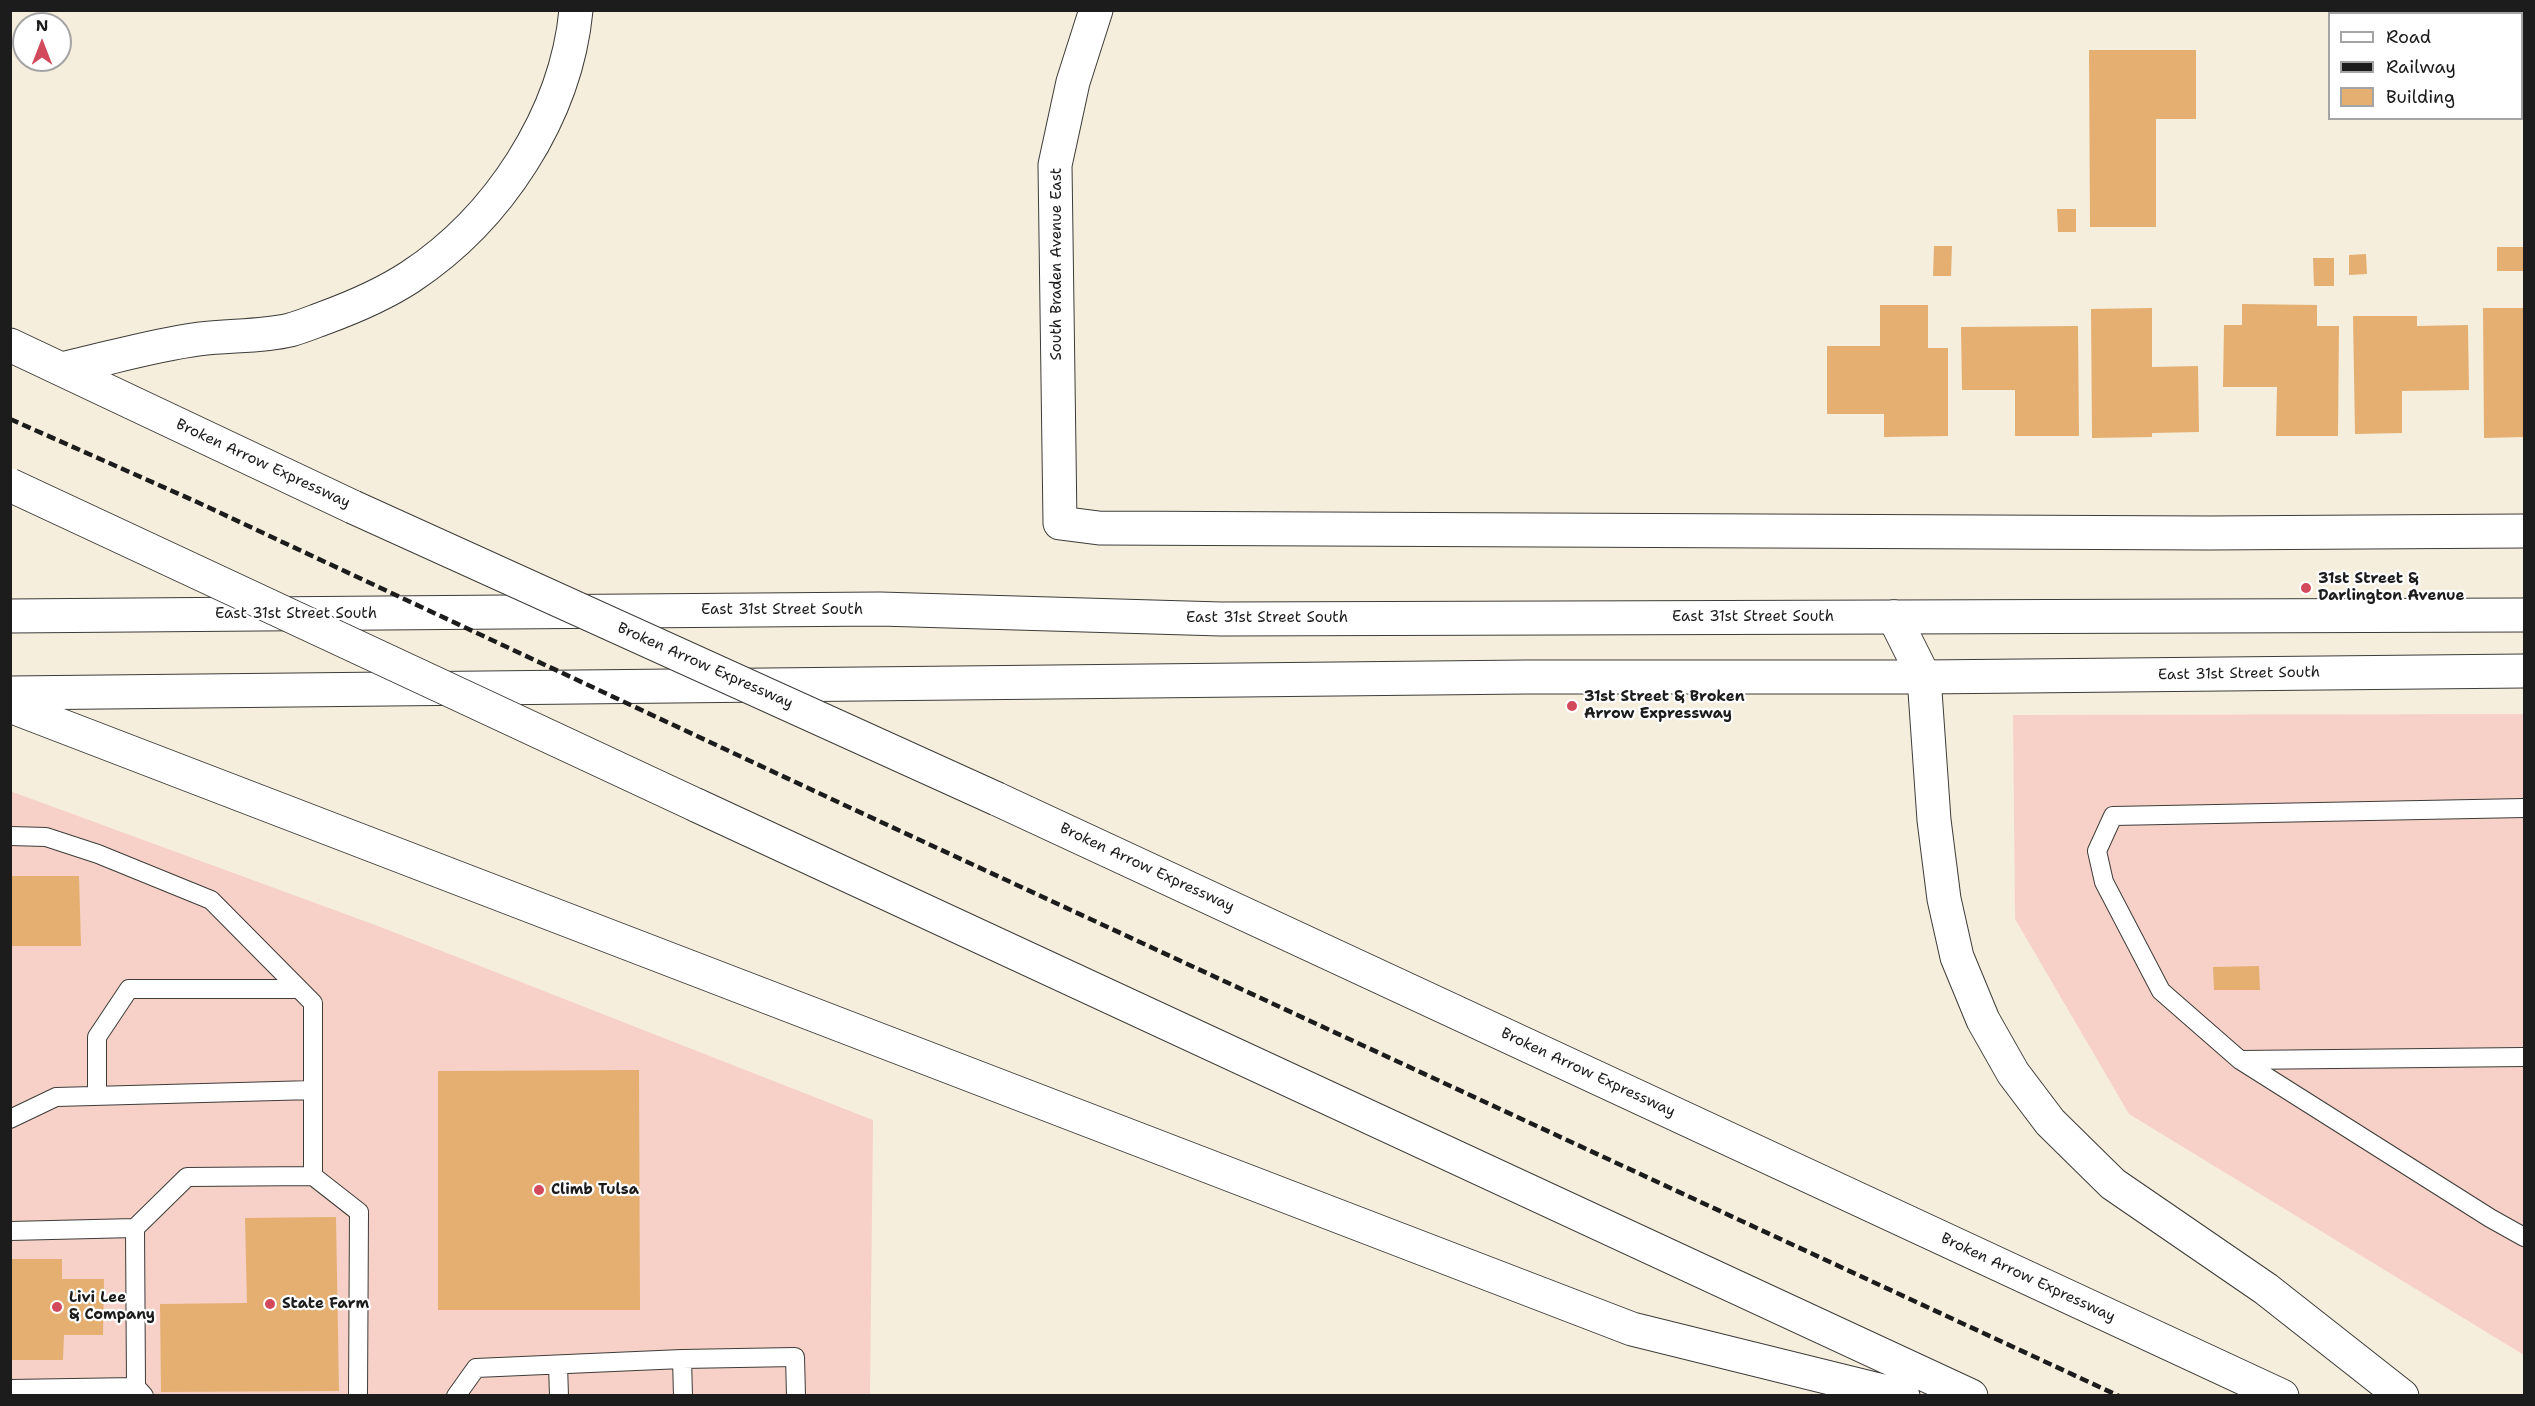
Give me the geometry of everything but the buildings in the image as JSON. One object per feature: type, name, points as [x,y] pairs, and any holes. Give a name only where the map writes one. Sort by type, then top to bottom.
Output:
[{"type":"main road","points":[[61,369],[197,339],[289,330],[355,307],[410,277],[461,237],[505,186],[537,137],[561,82],[576,10]]},
{"type":"main road","name":"South Braden Avenue East","points":[[1096,10],[1073,82],[1055,165],[1060,523],[1099,528],[2209,533],[2524,531]]},
{"type":"main road","name":"Broken Arrow Expressway","points":[[10,345],[353,507],[997,799],[2282,1395]]},
{"type":"main road","points":[[10,485],[1971,1395]]},
{"type":"main road","name":"East 31st Street South","points":[[10,616],[880,609],[1221,619],[2524,615]]},
{"type":"main road","points":[[1894,617],[1924,677],[1934,820],[1946,910],[1957,957],[1983,1020],[2013,1073],[2050,1122],[2113,1184],[2265,1289],[2402,1395]]},
{"type":"main road","name":"East 31st Street South","points":[[10,693],[1526,677],[1924,677],[2524,671]]},
{"type":"main road","points":[[10,705],[1632,1329],[1903,1395]]},
{"type":"lane","points":[[2524,808],[2113,816],[2097,851],[2104,882],[2161,991],[2240,1060],[2490,1218],[2524,1237]]},
{"type":"lane","points":[[10,836],[46,837],[98,854],[210,900],[313,1003],[313,1176]]},
{"type":"lane","points":[[97,1095],[97,1037],[129,989],[298,989]]},
{"type":"lane","points":[[2240,1060],[2524,1057]]},
{"type":"lane","points":[[10,1119],[56,1097],[313,1090]]},
{"type":"lane","points":[[10,1231],[135,1228],[187,1177],[313,1176],[359,1212],[358,1395]]},
{"type":"lane","points":[[10,1389],[140,1391],[135,1228]]},
{"type":"lane","points":[[456,1395],[476,1368],[682,1359],[795,1357],[796,1395]]},
{"type":"lane","points":[[682,1359],[683,1395]]},
{"type":"lane","points":[[558,1365],[559,1395]]},
{"type":"shaded area","points":[[2524,714],[2524,1355],[2129,1114],[2015,919],[2013,715]]},
{"type":"shaded area","points":[[10,791],[378,926],[873,1120],[870,1395],[11,1395]]},
{"type":"railway","points":[[10,419],[197,502],[2119,1396]]},
{"type":"place","name":"31st Street & Darlington Avenue","points":[[2306,588]]},
{"type":"place","name":"31st Street & Broken Arrow Expressway","points":[[1572,706]]},
{"type":"place","name":"Climb Tulsa","points":[[539,1190]]},
{"type":"place","name":"State Farm","points":[[270,1304]]},
{"type":"place","name":"Livi Lee & Company","points":[[57,1307]]}]
